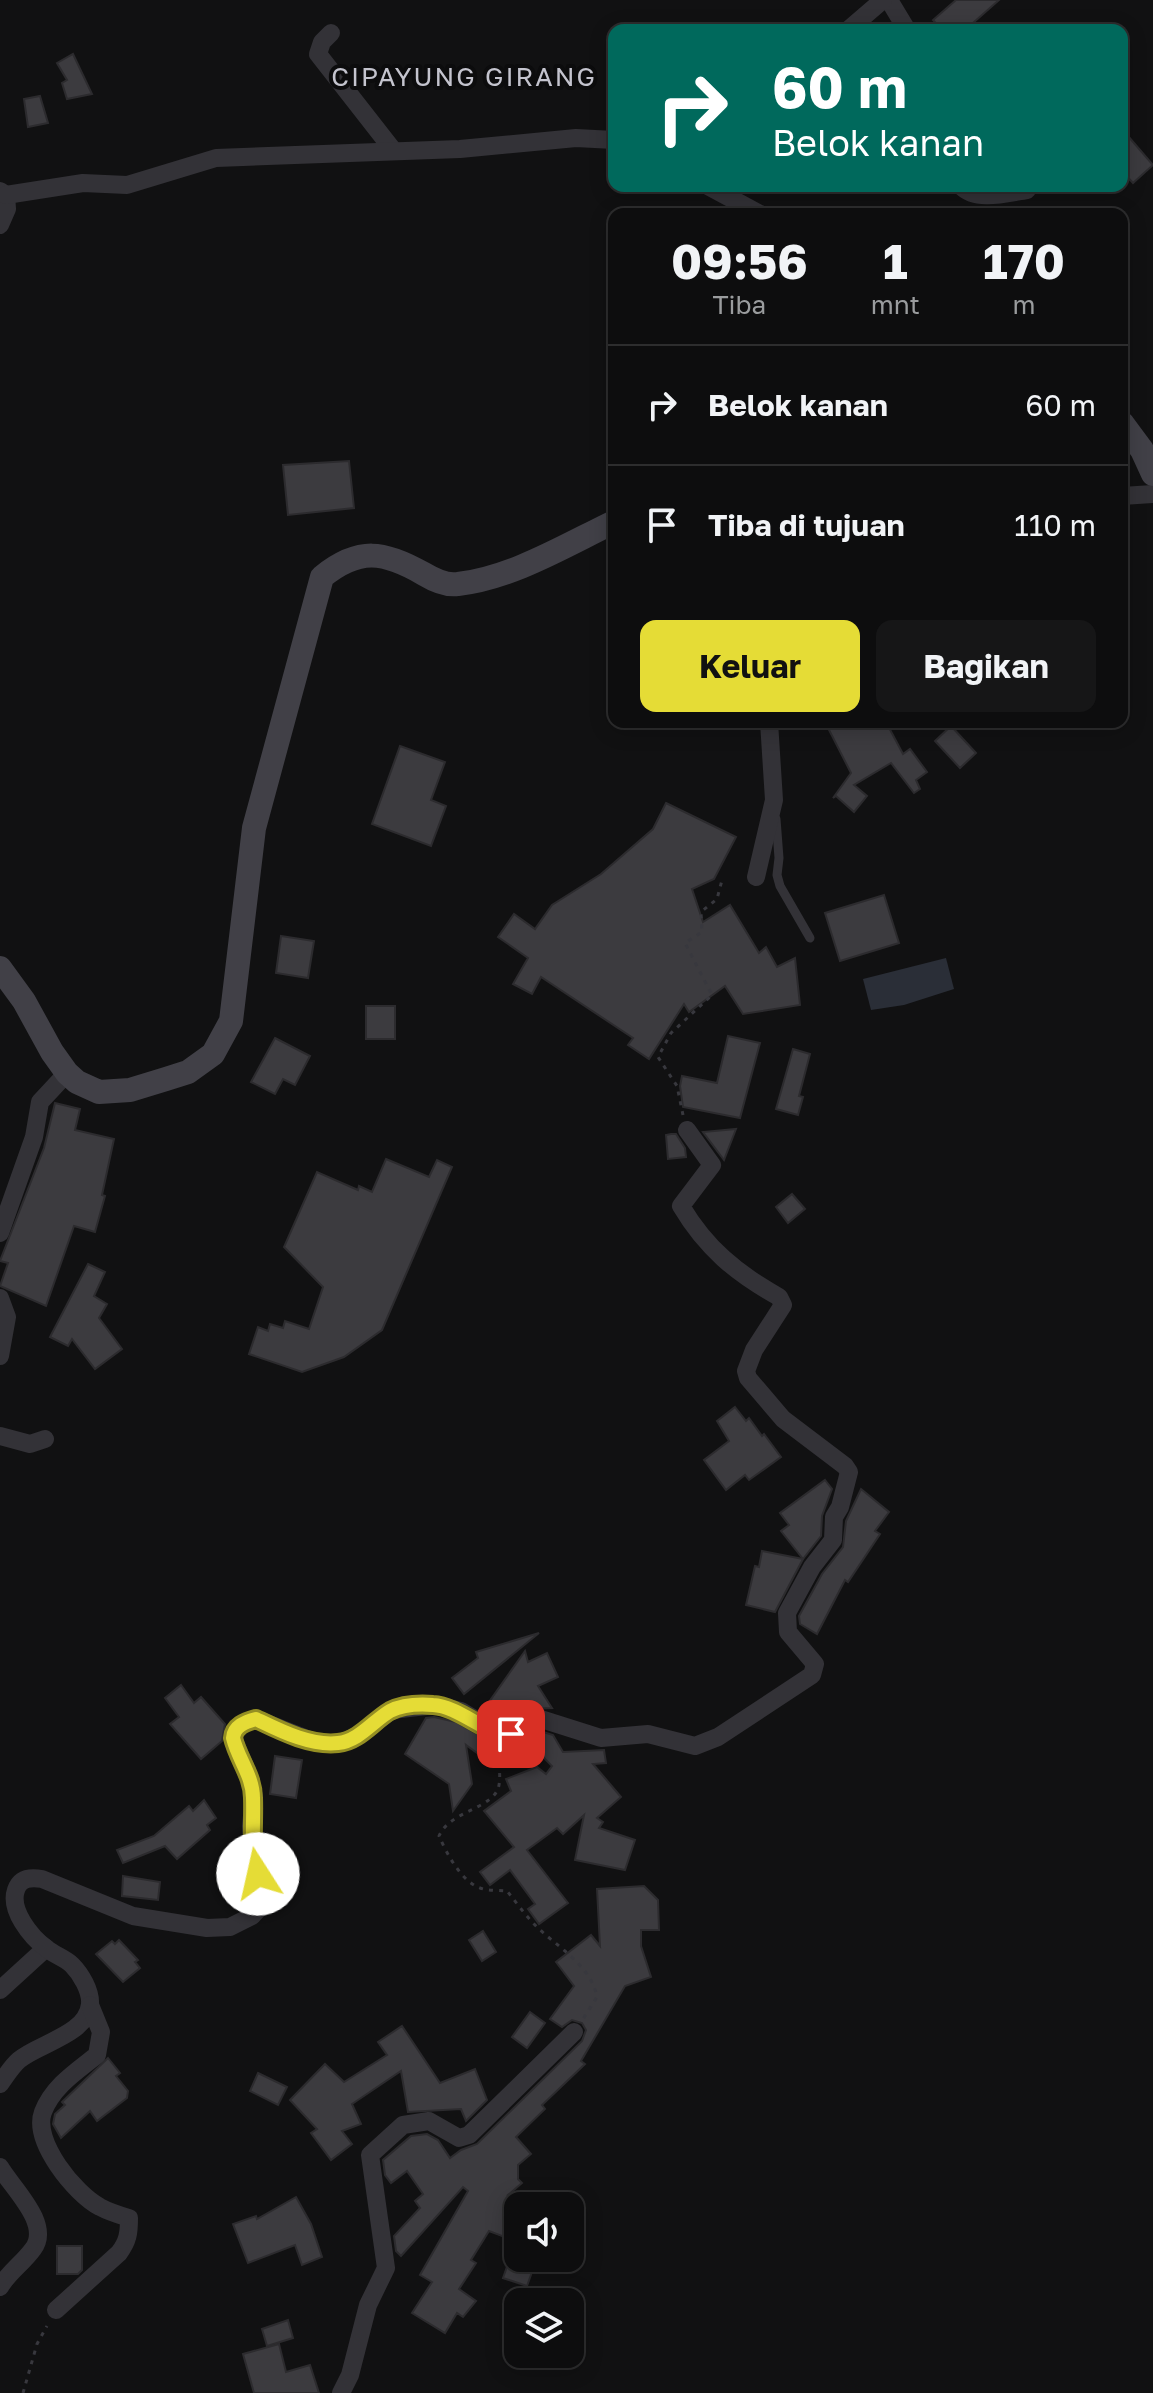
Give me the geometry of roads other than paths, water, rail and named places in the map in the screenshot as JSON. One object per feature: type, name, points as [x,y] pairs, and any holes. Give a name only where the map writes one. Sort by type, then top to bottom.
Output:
[{"type":"street","points":[[856,24],[886,0],[903,24]]},
{"type":"street","points":[[331,33],[322,42],[318,54],[393,150]]},
{"type":"street","points":[[0,225],[7,209],[3,193],[83,183],[127,185],[216,158],[460,149],[576,138],[608,140]]},
{"type":"street","points":[[719,192],[749,208]]},
{"type":"street","points":[[966,192],[980,195],[1008,192]]},
{"type":"street","points":[[1128,431],[1142,450],[1153,474]]},
{"type":"street","points":[[1128,496],[1153,494]]},
{"type":"street","points":[[0,968],[24,1001],[67,1073],[99,1092],[130,1090],[188,1072],[213,1054],[231,1021],[254,828],[322,577],[339,563],[360,555],[380,555],[435,580],[454,585],[485,580],[608,525]]},
{"type":"street","points":[[756,877],[774,800],[769,728]]},
{"type":"street","points":[[0,1233],[34,1137],[40,1102],[67,1073]]},
{"type":"street","points":[[56,2310],[119,2253],[127,2242],[129,2218],[98,2206],[80,2191],[61,2170],[40,2130],[42,2114],[60,2084],[97,2055],[101,2032],[90,2005],[87,1987],[71,1964],[46,1948],[29,1930],[15,1903],[16,1890],[30,1877],[133,1916],[207,1928],[230,1927],[252,1916],[264,1903],[253,1858],[251,1826],[254,1796],[233,1738],[236,1728],[249,1721],[256,1719],[317,1743],[341,1743],[361,1734],[392,1710],[435,1705],[461,1711],[501,1735],[509,1735],[531,1721],[541,1719],[601,1738],[659,1734],[695,1746],[718,1737],[746,1720],[808,1680],[814,1671],[815,1664],[788,1632],[787,1613],[812,1567],[833,1540],[834,1517],[840,1507],[849,1472],[783,1419],[748,1378],[746,1371],[754,1350],[783,1305],[779,1297],[720,1257],[699,1237],[681,1206],[712,1165],[687,1130]]},
{"type":"street","points":[[0,1298],[7,1317],[0,1356]]},
{"type":"street","points":[[0,1436],[30,1444],[45,1439]]},
{"type":"street","points":[[0,1990],[46,1948]]},
{"type":"street","points":[[0,2084],[18,2061],[69,2033],[83,2020],[90,2005]]},
{"type":"street","points":[[341,2393],[350,2375],[368,2305],[386,2268],[370,2155],[403,2125],[429,2121],[459,2138],[469,2135],[574,2032]]},
{"type":"street","points":[[0,2167],[28,2208],[38,2234],[36,2245],[0,2287]]},
{"type":"lane","points":[[774,800],[779,858],[777,875],[810,938]]},
{"type":"district","name":"CIPAYUNG GIRANG","points":[[464,76]]}]
